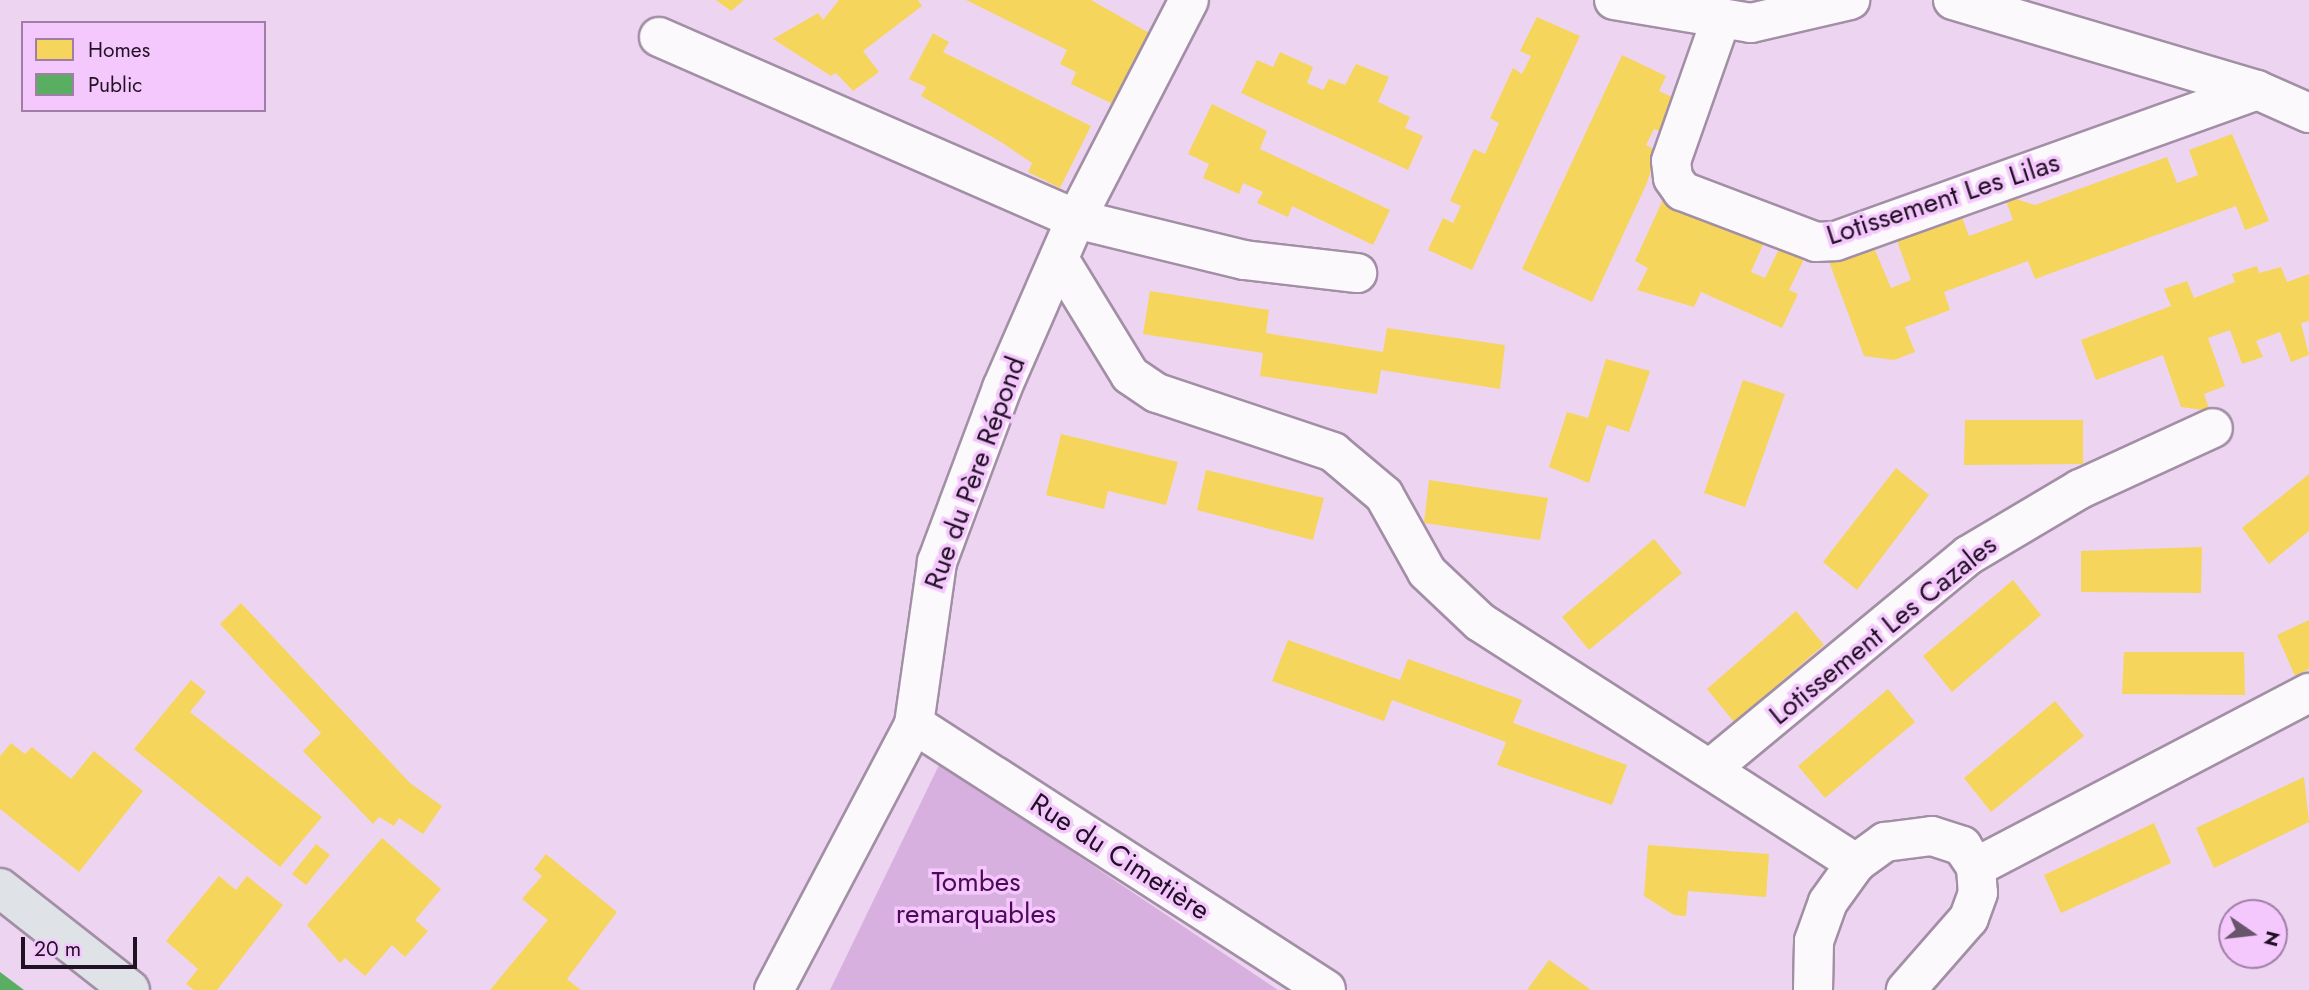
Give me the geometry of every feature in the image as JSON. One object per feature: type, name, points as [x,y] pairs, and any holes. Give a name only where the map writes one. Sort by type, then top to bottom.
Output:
[{"type":"main road","points":[[0,888],[130,990]]},
{"type":"street","name":"Rue du Père Répond","points":[[774,990],[914,724],[937,562],[1076,219],[1189,0]]},
{"type":"street","points":[[1614,0],[1720,22],[1751,23],[1850,0]]},
{"type":"street","points":[[1953,0],[2257,90],[2309,113]]},
{"type":"street","name":"Lotissement Les Lilas","points":[[1720,22],[1671,161],[1673,178],[1682,191],[1816,242],[1836,241],[2257,90]]},
{"type":"street","points":[[659,37],[1076,219],[1244,260],[1357,273]]},
{"type":"street","points":[[1059,259],[1130,375],[1157,393],[1333,452],[1384,495],[1427,572],[1480,622],[1856,863]]},
{"type":"street","name":"Lotissement Les Cazales","points":[[1710,769],[1969,555],[2080,489],[2213,428]]},
{"type":"street","points":[[1976,867],[2309,693]]},
{"type":"street","name":"Rue du Cimetière","points":[[914,724],[1326,990]]},
{"type":"street","points":[[1813,990],[1814,941],[1828,902],[1856,863],[1885,842],[1932,836],[1962,846],[1976,867],[1978,893],[1969,918],[1906,990]]},
{"type":"green space","name":"Tombes remarquables","points":[[940,763],[1278,990],[830,990]]},
{"type":"building: Homes","points":[[716,0],[744,0],[731,11]]},
{"type":"building: Homes","points":[[839,0],[918,0],[922,6],[863,51],[879,72],[853,91],[836,73],[831,76],[773,39],[818,13],[823,20]]},
{"type":"building: Homes","points":[[966,0],[1091,0],[1151,34],[1115,105],[1071,84],[1076,72],[1060,64],[1067,50]]},
{"type":"building: Homes","points":[[1537,17],[1580,36],[1472,270],[1428,250],[1443,218],[1453,223],[1461,206],[1450,201],[1474,149],[1485,154],[1499,123],[1490,118],[1513,68],[1522,74],[1531,56],[1520,51]]},
{"type":"building: Homes","points":[[933,33],[949,42],[943,52],[1091,126],[1060,188],[1028,172],[1032,163],[1001,142],[921,96],[926,87],[909,79]]},
{"type":"building: Homes","points":[[1280,52],[1313,67],[1307,83],[1323,90],[1329,79],[1345,85],[1356,64],[1389,77],[1378,102],[1410,117],[1405,128],[1423,136],[1408,170],[1241,93],[1257,60],[1273,67]]},
{"type":"building: Homes","points":[[1622,55],[1666,76],[1659,91],[1681,101],[1667,134],[1654,129],[1646,145],[1658,151],[1646,185],[1592,302],[1522,269]]},
{"type":"building: Homes","points":[[1212,104],[1267,131],[1260,149],[1390,210],[1373,245],[1292,206],[1288,217],[1257,203],[1263,192],[1243,183],[1239,194],[1203,178],[1209,164],[1188,154]]},
{"type":"building: Homes","points":[[2232,134],[2269,221],[2245,230],[2236,206],[2035,279],[2028,261],[1944,292],[1950,310],[1905,327],[1915,352],[1894,360],[1864,356],[1828,259],[1875,250],[1891,288],[1911,280],[1895,235],[1961,215],[1969,236],[2013,220],[2004,195],[2035,205],[2167,157],[2177,183],[2198,175],[2189,150]]},
{"type":"building: Homes","points":[[1665,195],[1765,240],[1751,272],[1765,278],[1780,247],[1805,257],[1789,290],[1798,294],[1782,328],[1701,292],[1694,307],[1637,290],[1648,268],[1635,261]]},
{"type":"building: Homes","points":[[2257,266],[2259,273],[2281,267],[2287,282],[2309,274],[2309,321],[2301,323],[2309,355],[2291,362],[2280,332],[2256,341],[2263,357],[2242,364],[2230,330],[2208,338],[2225,386],[2204,394],[2210,411],[2181,407],[2163,355],[2096,380],[2081,340],[2171,306],[2164,289],[2187,281],[2194,298],[2235,282],[2232,274]]},
{"type":"building: Homes","points":[[1150,291],[1269,310],[1266,333],[1383,352],[1387,328],[1505,345],[1500,389],[1381,370],[1377,394],[1260,376],[1263,353],[1143,334]]},
{"type":"building: Homes","points":[[1606,359],[1650,371],[1629,432],[1607,425],[1589,483],[1549,467],[1567,412],[1588,418]]},
{"type":"building: Homes","points":[[1743,380],[1785,394],[1745,507],[1704,493]]},
{"type":"building: Homes","points":[[1965,420],[2083,420],[2083,464],[1964,465]]},
{"type":"building: Homes","points":[[1061,434],[1178,462],[1166,505],[1108,491],[1104,509],[1046,495]]},
{"type":"building: Homes","points":[[1896,468],[1929,495],[1857,590],[1823,562]]},
{"type":"building: Homes","points":[[1206,470],[1324,498],[1313,540],[1197,510]]},
{"type":"building: Homes","points":[[2309,474],[2309,531],[2269,564],[2242,528]]},
{"type":"building: Homes","points":[[1429,480],[1548,498],[1540,540],[1424,523]]},
{"type":"building: Homes","points":[[1654,539],[1682,573],[1589,650],[1562,617]]},
{"type":"building: Homes","points":[[2202,547],[2201,593],[2081,592],[2081,551]]},
{"type":"building: Homes","points":[[2013,580],[2041,615],[1952,692],[1923,656]]},
{"type":"building: Homes","points":[[241,603],[410,783],[442,806],[423,834],[399,818],[394,826],[379,817],[373,824],[303,751],[321,733],[220,624]]},
{"type":"building: Homes","points":[[1796,611],[1824,645],[1734,722],[1707,689]]},
{"type":"building: Homes","points":[[2309,620],[2309,669],[2295,676],[2277,635]]},
{"type":"building: Homes","points":[[1288,640],[1400,680],[1408,659],[1522,700],[1513,723],[1627,765],[1612,805],[1497,765],[1506,742],[1392,700],[1384,721],[1272,681]]},
{"type":"building: Homes","points":[[2124,652],[2244,652],[2245,695],[2122,694]]},
{"type":"building: Homes","points":[[191,680],[206,692],[190,712],[322,817],[280,867],[134,749]]},
{"type":"building: Homes","points":[[1888,689],[1915,722],[1825,798],[1798,766]]},
{"type":"building: Homes","points":[[2055,701],[2084,736],[1991,812],[1964,778]]},
{"type":"building: Homes","points":[[11,743],[25,754],[32,747],[71,779],[94,751],[143,791],[79,872],[0,809],[0,756]]},
{"type":"building: Homes","points":[[2304,777],[2309,822],[2214,868],[2196,828]]},
{"type":"building: Homes","points":[[2154,823],[2171,863],[2061,913],[2044,875]]},
{"type":"building: Homes","points":[[382,838],[441,889],[415,920],[428,931],[405,957],[392,945],[365,976],[345,958],[340,963],[307,925]]},
{"type":"building: Homes","points":[[316,844],[330,855],[306,885],[292,874]]},
{"type":"building: Homes","points":[[1648,845],[1769,854],[1766,897],[1688,891],[1686,916],[1674,915],[1644,896]]},
{"type":"building: Homes","points":[[546,854],[617,912],[567,979],[581,990],[490,990],[548,920],[522,899],[542,876],[534,869]]},
{"type":"building: Homes","points":[[219,876],[236,890],[247,876],[283,905],[217,990],[194,990],[186,984],[198,969],[166,941]]},
{"type":"building: Homes","points":[[1549,960],[1591,990],[1527,990]]},
{"type":"building: Public","points":[[0,972],[24,990],[0,990]]}]
